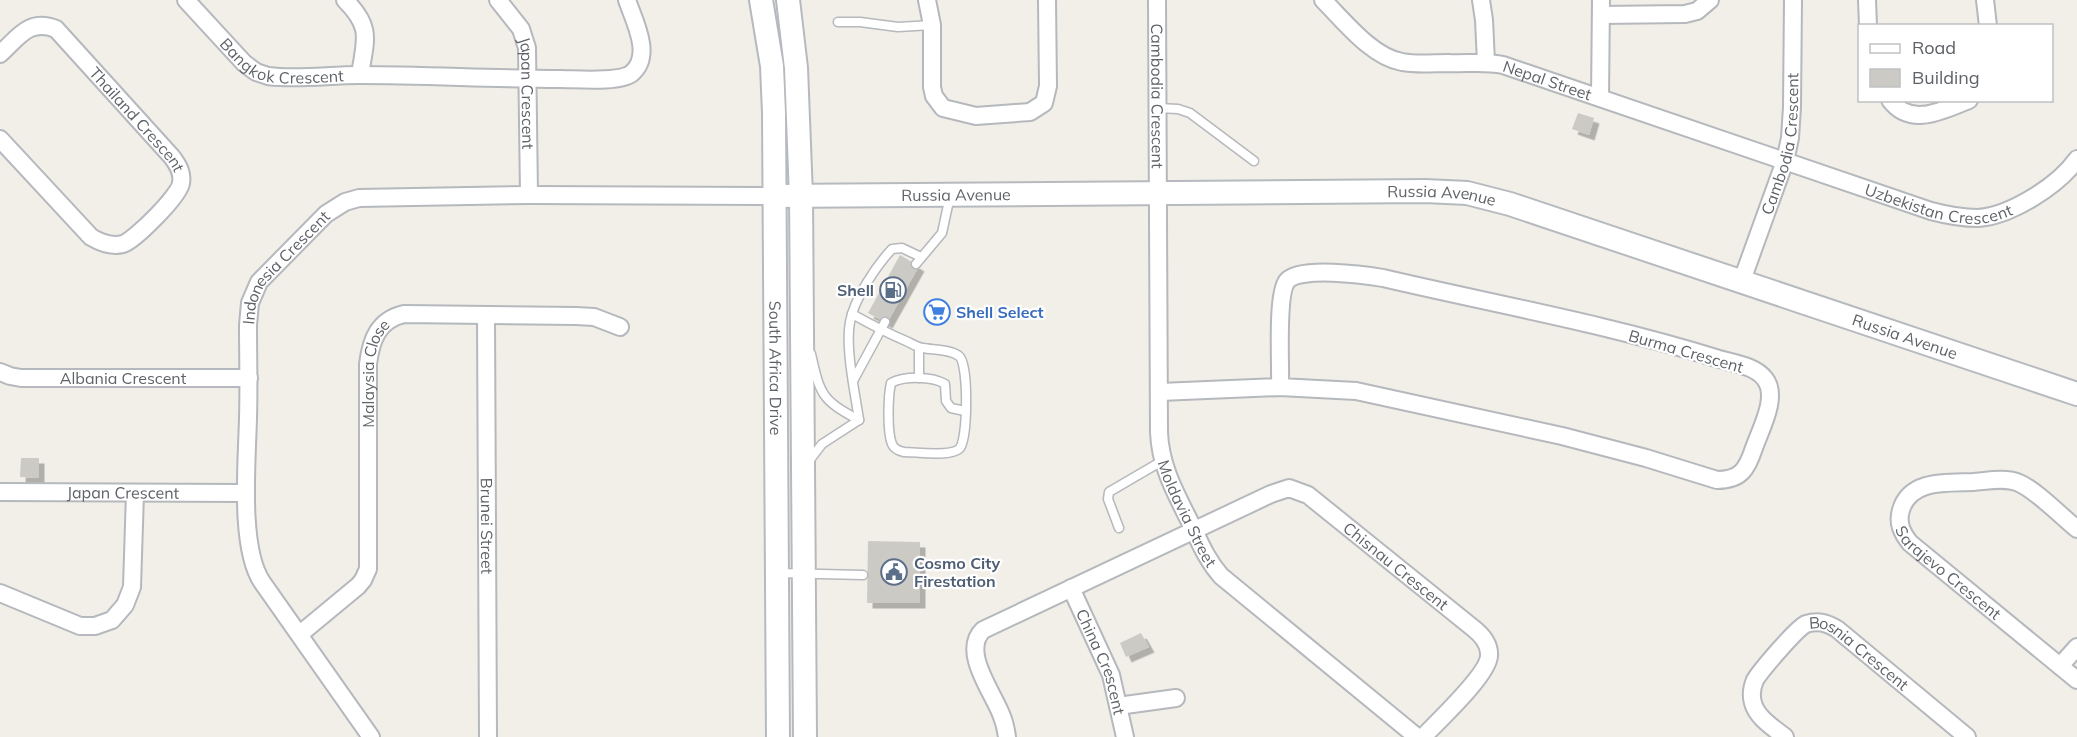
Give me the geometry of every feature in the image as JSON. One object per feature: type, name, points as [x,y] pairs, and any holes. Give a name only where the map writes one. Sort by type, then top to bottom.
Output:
[{"type":"street","name":"Bangkok Crescent","points":[[186,0],[244,63],[261,74],[275,77],[360,75],[529,79],[610,78],[627,76],[633,72],[641,60],[641,46],[627,0]]},
{"type":"street","name":"Bangkok Crescent","points":[[345,0],[360,16],[366,32],[360,75]]},
{"type":"street","name":"Japan Crescent","points":[[498,0],[525,35],[529,79],[529,195]]},
{"type":"street","name":"South Africa Drive","points":[[761,0],[772,66],[778,737]]},
{"type":"street","name":"South Africa Drive","points":[[788,0],[796,68],[801,196],[805,737]]},
{"type":"street","points":[[927,0],[932,25],[934,96],[943,108],[976,116],[1030,112],[1040,107],[1047,98],[1047,0]]},
{"type":"street","name":"Cambodia Crescent","points":[[1157,0],[1160,193]]},
{"type":"street","name":"Nepal Street","points":[[1323,0],[1372,48],[1393,60],[1409,63],[1486,62],[1503,65],[1785,161]]},
{"type":"street","points":[[1481,0],[1486,62]]},
{"type":"street","points":[[1600,98],[1601,8],[1685,14],[1697,11],[1710,0]]},
{"type":"street","name":"Cambodia Crescent","points":[[1741,283],[1785,161],[1792,124],[1792,0]]},
{"type":"street","points":[[1867,0],[1869,24]]},
{"type":"street","points":[[1985,0],[1988,24]]},
{"type":"street","name":"Thailand Crescent","points":[[0,54],[33,26],[56,29],[172,157],[181,173],[181,187],[174,197],[127,242],[116,245],[104,243],[91,237],[0,139]]},
{"type":"street","points":[[1892,102],[1900,111],[1916,115],[1935,113],[1964,102]]},
{"type":"street","name":"Uzbekistan Crescent","points":[[1785,161],[1931,211],[1977,218],[1991,216],[2033,198],[2054,183],[2077,159]]},
{"type":"street","name":"Russia Avenue","points":[[774,196],[1434,191],[1467,194],[1510,204],[2077,394]]},
{"type":"street","name":"Moldavia Street","points":[[1160,193],[1159,445],[1169,479],[1208,561],[1221,576],[1417,737]]},
{"type":"street","name":"Indonesia Crescent","points":[[371,737],[253,566],[250,554],[246,493],[249,313],[255,288],[320,220],[336,207],[359,198],[529,195],[774,196]]},
{"type":"street","name":"Burma Crescent","points":[[1160,392],[1280,387],[1356,391],[1562,436],[1717,480],[1737,477],[1750,461],[1771,393],[1767,381],[1754,370],[1660,341],[1383,279],[1341,274],[1296,276],[1286,282],[1281,297],[1280,387]]},
{"type":"street","name":"Malaysia Close","points":[[300,634],[358,586],[368,569],[368,364],[374,338],[388,320],[404,314],[576,315],[594,317],[620,327]]},
{"type":"street","name":"Brunei Street","points":[[486,316],[488,737]]},
{"type":"street","name":"Albania Crescent","points":[[0,372],[10,376],[35,378],[249,378]]},
{"type":"street","name":"Sarajevo Crescent","points":[[2077,529],[2026,487],[2012,481],[1935,484],[1920,488],[1906,498],[1899,518],[1903,534],[1910,543],[2077,680]]},
{"type":"street","name":"Chisnau Crescent","points":[[1194,530],[1283,489],[1301,491],[1482,636],[1490,655],[1483,672],[1423,737]]},
{"type":"street","name":"Japan Crescent","points":[[0,492],[246,493]]},
{"type":"street","points":[[0,594],[80,626],[95,626],[112,620],[125,605],[132,587],[135,493]]},
{"type":"street","name":"China Crescent","points":[[1007,737],[1002,716],[976,659],[974,644],[976,638],[986,628],[1194,530]]},
{"type":"street","name":"China Crescent","points":[[1071,588],[1110,675],[1125,737]]},
{"type":"street","name":"Bosnia Crescent","points":[[1785,737],[1758,713],[1754,705],[1753,687],[1761,672],[1798,629],[1814,622],[1827,624],[1837,629],[1967,737]]},
{"type":"street","points":[[2060,666],[2077,647]]},
{"type":"street","points":[[1118,706],[1176,698]]},
{"type":"lane","points":[[838,22],[860,22],[898,27],[932,25]]},
{"type":"lane","points":[[1158,108],[1178,109],[1190,113],[1254,161]]},
{"type":"lane","points":[[859,420],[849,335],[852,314],[863,292],[892,249],[902,248],[918,260],[934,245],[942,233],[950,195]]},
{"type":"lane","points":[[852,314],[883,326],[919,348],[957,354],[963,360],[965,372],[965,411],[965,439],[961,448],[952,453],[897,450],[892,444],[890,431],[891,383],[897,380],[919,378],[941,381],[945,384],[946,401],[951,408],[965,411]]},
{"type":"lane","points":[[802,318],[819,388],[830,402],[859,420]]},
{"type":"lane","points":[[853,382],[883,326]]},
{"type":"lane","points":[[919,348],[919,378]]},
{"type":"lane","points":[[803,468],[822,444],[859,420]]},
{"type":"lane","points":[[1119,528],[1107,499],[1109,492],[1162,461]]},
{"type":"lane","points":[[777,573],[863,575]]},
{"type":"building","points":[[1578,113],[1594,118],[1589,135],[1572,129]]},
{"type":"building","points":[[900,255],[919,266],[887,323],[868,313]]},
{"type":"building","points":[[21,458],[39,458],[39,478],[20,477]]},
{"type":"building","name":"Cosmo City Firestation","points":[[868,541],[920,542],[920,603],[867,603]]},
{"type":"building","points":[[1141,633],[1149,647],[1126,657],[1120,643]]},
{"type":"place","name":"Shell","points":[[893,290]]},
{"type":"place","name":"Shell Select","points":[[937,312]]},
{"type":"place","name":"Cosmo City Firestation","points":[[894,572]]}]
